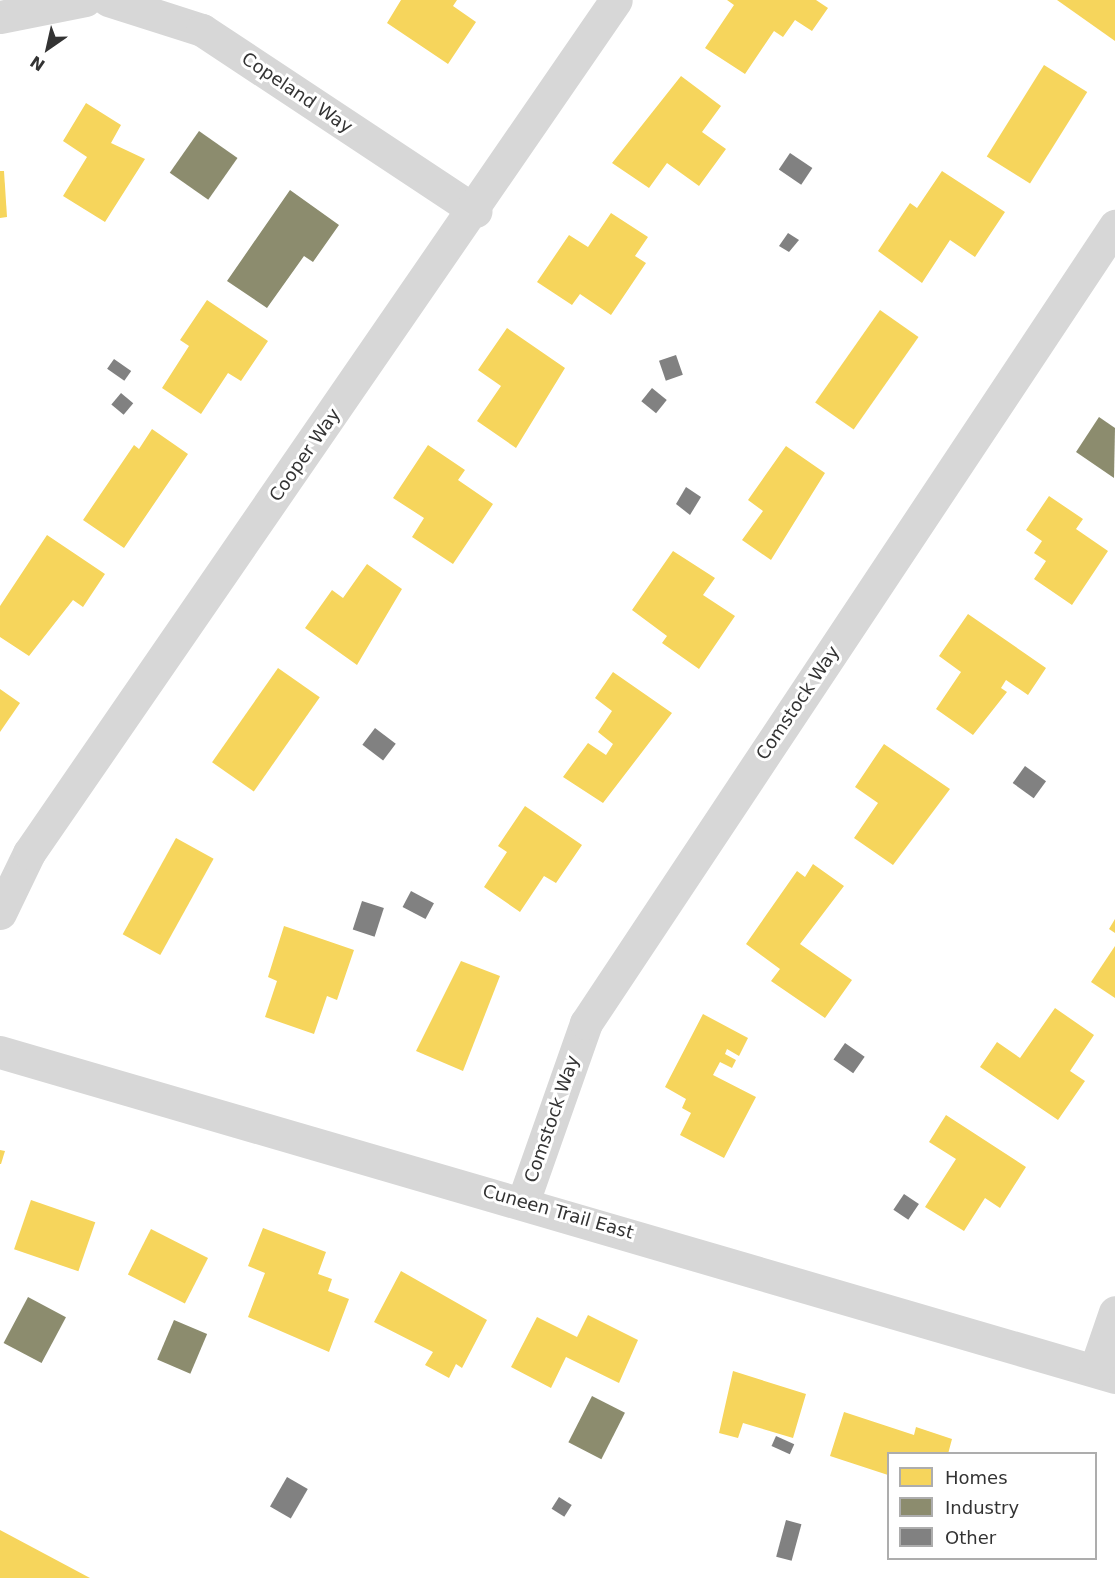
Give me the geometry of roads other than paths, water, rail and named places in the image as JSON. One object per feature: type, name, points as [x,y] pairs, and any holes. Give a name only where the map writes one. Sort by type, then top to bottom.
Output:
[{"type":"street","points":[[0,17],[85,0]]},
{"type":"street","name":"Copeland Way","points":[[108,0],[202,30],[475,211]]},
{"type":"street","name":"Cooper Way","points":[[0,913],[29,853],[475,211],[616,0]]},
{"type":"street","name":"Comstock Way","points":[[523,1202],[585,1023],[1110,244]]},
{"type":"street","name":"Cuneen Trail East","points":[[0,1052],[523,1202],[1105,1373]]},
{"type":"street","points":[[1105,1373],[1115,1312]]}]
